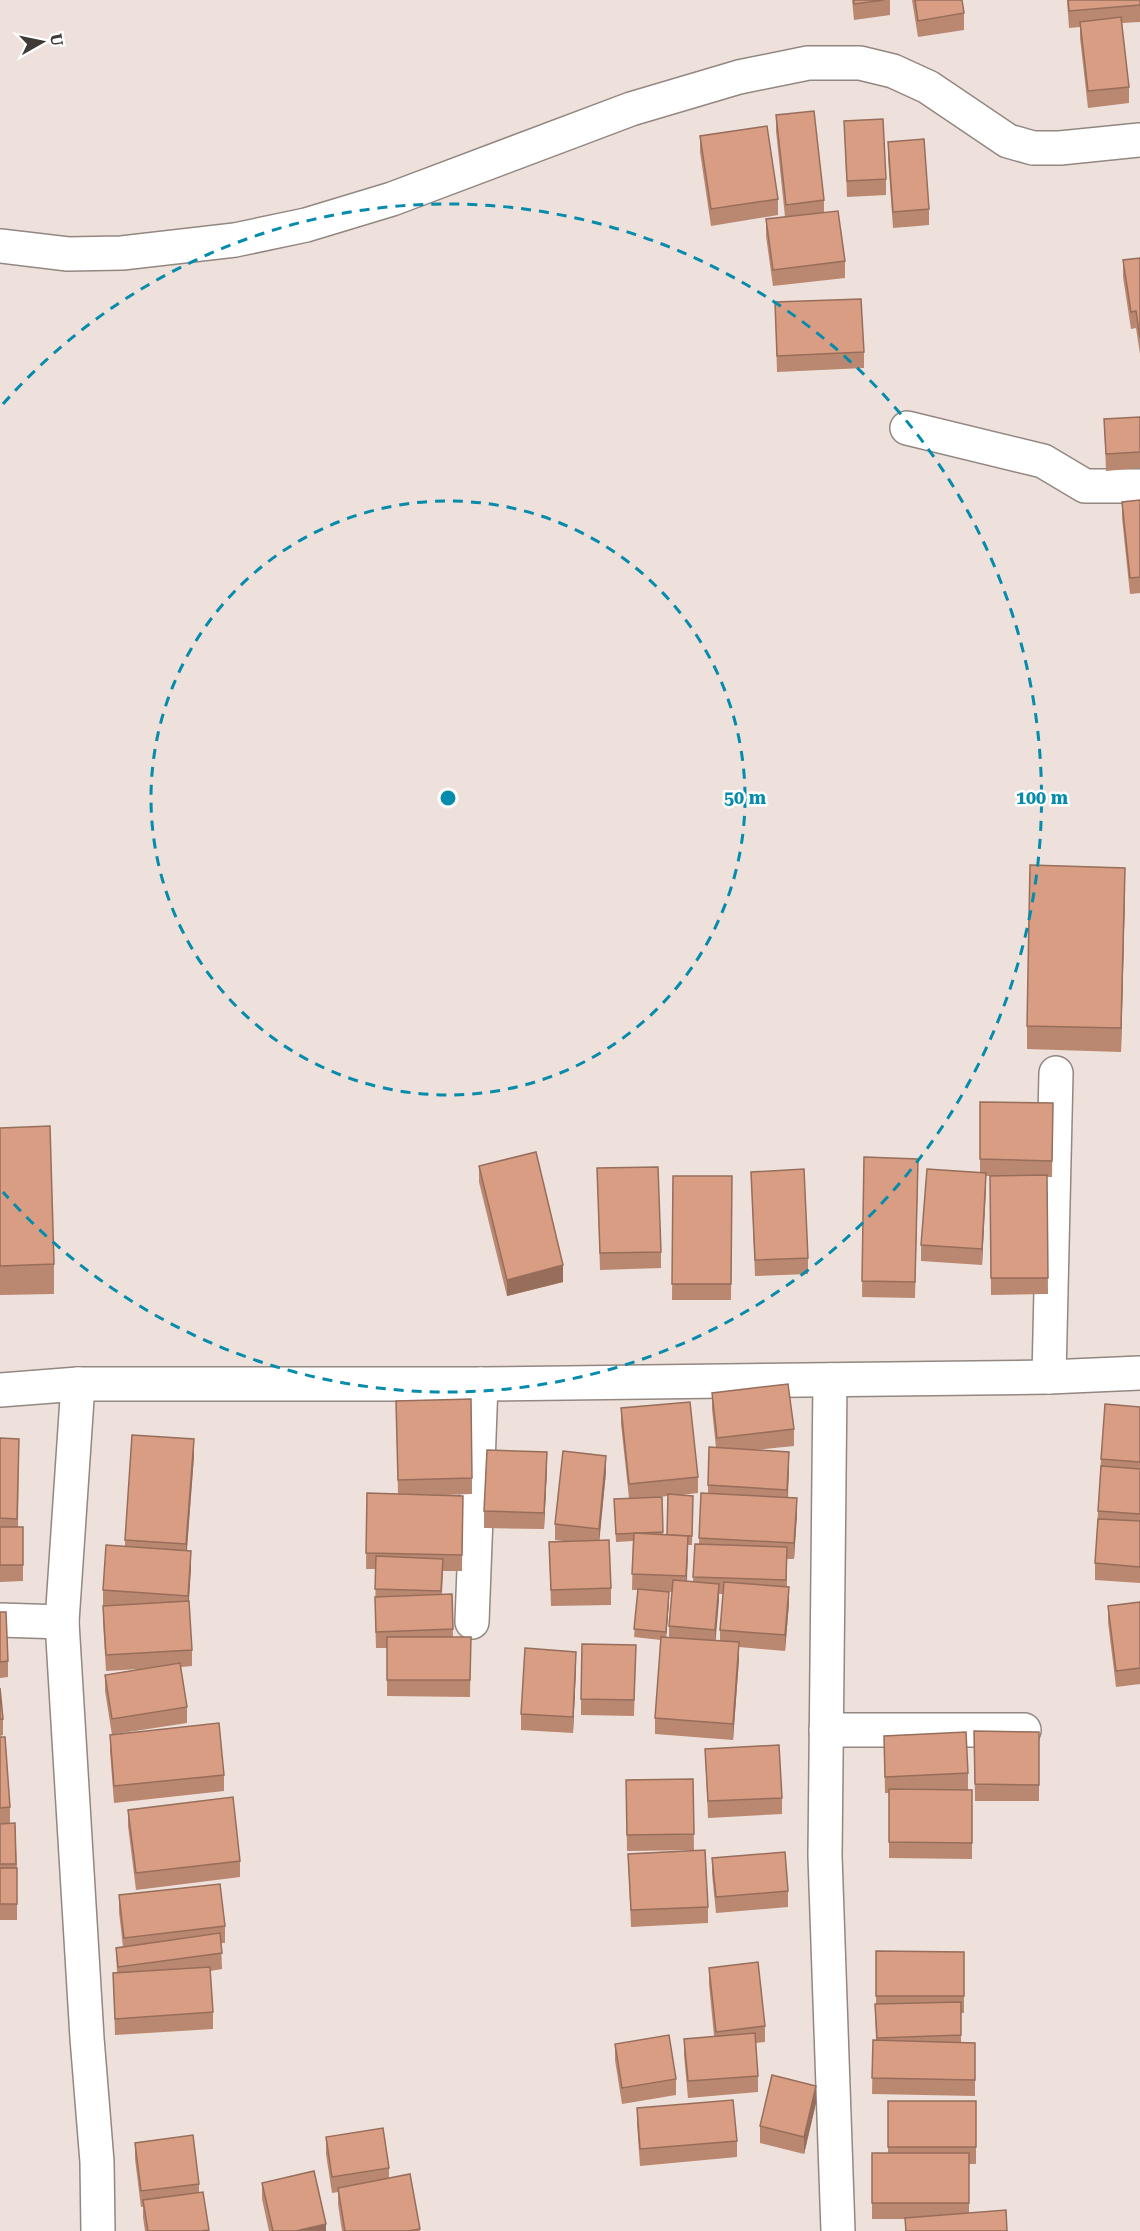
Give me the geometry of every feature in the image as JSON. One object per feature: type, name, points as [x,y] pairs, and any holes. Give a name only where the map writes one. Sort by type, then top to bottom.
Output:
[{"type":"street","points":[[0,246],[68,254],[122,253],[235,240],[306,225],[392,199],[631,109],[739,77],[808,63],[860,63],[893,71],[928,87],[1008,141],[1024,146],[1060,148],[1140,140]]},
{"type":"street","points":[[907,428],[1043,461],[1085,486],[1140,486]]},
{"type":"street","points":[[1049,1377],[1056,1073]]},
{"type":"street","points":[[0,1390],[78,1384],[481,1384],[1049,1377],[1140,1373]]},
{"type":"street","points":[[830,1380],[825,1856],[838,2231]]},
{"type":"street","points":[[78,1384],[62,1623],[87,2038],[97,2162],[98,2231]]},
{"type":"street","points":[[472,1622],[481,1384]]},
{"type":"street","points":[[0,1620],[62,1623]]},
{"type":"street","points":[[826,1731],[1024,1730]]},
{"type":"building","points":[[854,0],[884,0],[854,4]]},
{"type":"building","points":[[915,0],[962,0],[964,13],[918,21]]},
{"type":"building","points":[[1068,0],[1140,0],[1140,5],[1069,11]]},
{"type":"building","points":[[1121,17],[1129,87],[1088,91],[1080,22]]},
{"type":"building","points":[[814,111],[824,200],[786,205],[776,115]]},
{"type":"building","points":[[883,119],[886,179],[847,181],[844,121]]},
{"type":"building","points":[[767,126],[778,199],[711,209],[700,136]]},
{"type":"building","points":[[924,139],[929,209],[893,212],[888,142]]},
{"type":"building","points":[[838,211],[845,261],[773,270],[766,219]]},
{"type":"building","points":[[1140,258],[1140,338],[1136,311],[1131,312],[1123,260]]},
{"type":"building","points":[[861,299],[864,352],[777,356],[775,302]]},
{"type":"building","points":[[1140,417],[1140,452],[1106,454],[1104,419]]},
{"type":"building","points":[[1140,500],[1140,577],[1130,578],[1122,502]]},
{"type":"building","points":[[1030,865],[1125,868],[1121,1028],[1027,1026]]},
{"type":"building","points":[[980,1102],[1053,1103],[1052,1161],[980,1159]]},
{"type":"building","points":[[50,1126],[54,1264],[0,1266],[0,1128]]},
{"type":"building","points":[[536,1152],[563,1265],[507,1280],[479,1166]]},
{"type":"building","points":[[864,1157],[918,1159],[915,1282],[862,1281]]},
{"type":"building","points":[[658,1167],[661,1252],[600,1253],[597,1168]]},
{"type":"building","points":[[804,1169],[808,1258],[755,1260],[751,1172]]},
{"type":"building","points":[[927,1169],[986,1173],[982,1249],[921,1245]]},
{"type":"building","points":[[1047,1175],[1048,1278],[991,1278],[990,1176]]},
{"type":"building","points":[[673,1176],[732,1176],[731,1284],[672,1284]]},
{"type":"building","points":[[788,1384],[794,1429],[717,1438],[712,1393]]},
{"type":"building","points":[[471,1399],[472,1478],[398,1480],[396,1401]]},
{"type":"building","points":[[690,1402],[698,1477],[629,1484],[621,1408]]},
{"type":"building","points":[[1105,1404],[1140,1407],[1140,1462],[1101,1459]]},
{"type":"building","points":[[132,1435],[194,1439],[186,1544],[125,1540]]},
{"type":"building","points":[[0,1438],[19,1439],[17,1519],[0,1518]]},
{"type":"building","points":[[709,1447],[789,1452],[787,1490],[708,1485]]},
{"type":"building","points":[[487,1450],[547,1452],[544,1513],[484,1511]]},
{"type":"building","points":[[563,1451],[606,1456],[599,1529],[555,1524]]},
{"type":"building","points":[[1101,1466],[1140,1469],[1140,1514],[1098,1511]]},
{"type":"building","points":[[367,1493],[463,1496],[462,1555],[366,1553]]},
{"type":"building","points":[[701,1493],[797,1498],[794,1543],[699,1538]]},
{"type":"building","points":[[668,1494],[693,1496],[692,1536],[667,1535]]},
{"type":"building","points":[[662,1497],[663,1532],[616,1534],[614,1499]]},
{"type":"building","points":[[1098,1519],[1140,1521],[1140,1567],[1095,1563]]},
{"type":"building","points":[[0,1527],[23,1527],[23,1565],[0,1565]]},
{"type":"building","points":[[634,1533],[688,1536],[686,1576],[632,1574]]},
{"type":"building","points":[[609,1540],[611,1588],[551,1590],[549,1542]]},
{"type":"building","points":[[695,1544],[787,1547],[786,1580],[693,1577]]},
{"type":"building","points":[[106,1545],[191,1551],[188,1596],[103,1590]]},
{"type":"building","points":[[376,1556],[443,1559],[441,1591],[375,1589]]},
{"type":"building","points":[[673,1580],[719,1584],[715,1630],[669,1626]]},
{"type":"building","points":[[724,1582],[789,1587],[785,1635],[720,1630]]},
{"type":"building","points":[[638,1589],[669,1592],[666,1632],[634,1629]]},
{"type":"building","points":[[452,1594],[453,1629],[376,1632],[375,1597]]},
{"type":"building","points":[[189,1601],[192,1650],[106,1655],[103,1606]]},
{"type":"building","points":[[1140,1602],[1140,1668],[1116,1671],[1108,1606]]},
{"type":"building","points":[[0,1612],[6,1612],[8,1661],[0,1662]]},
{"type":"building","points":[[387,1637],[471,1637],[470,1680],[387,1680]]},
{"type":"building","points":[[661,1637],[739,1642],[733,1724],[655,1718]]},
{"type":"building","points":[[582,1644],[636,1645],[634,1700],[581,1699]]},
{"type":"building","points":[[525,1648],[576,1652],[573,1717],[521,1714]]},
{"type":"building","points":[[180,1663],[187,1707],[112,1719],[105,1675]]},
{"type":"building","points":[[0,1688],[3,1719],[0,1719]]},
{"type":"building","points":[[219,1723],[224,1775],[114,1786],[110,1735]]},
{"type":"building","points":[[974,1731],[1039,1732],[1039,1785],[975,1784]]},
{"type":"building","points":[[966,1732],[968,1773],[885,1777],[884,1736]]},
{"type":"building","points":[[0,1737],[5,1737],[10,1807],[0,1808]]},
{"type":"building","points":[[779,1745],[782,1798],[708,1801],[705,1749]]},
{"type":"building","points":[[693,1779],[694,1834],[627,1835],[626,1780]]},
{"type":"building","points":[[889,1789],[972,1790],[972,1843],[889,1842]]},
{"type":"building","points":[[233,1797],[240,1861],[136,1873],[128,1810]]},
{"type":"building","points":[[15,1823],[16,1864],[0,1864],[0,1824]]},
{"type":"building","points":[[705,1850],[708,1907],[631,1910],[628,1854]]},
{"type":"building","points":[[785,1852],[788,1891],[716,1897],[712,1858]]},
{"type":"building","points":[[0,1868],[17,1868],[17,1904],[0,1904]]},
{"type":"building","points":[[220,1884],[225,1926],[124,1938],[119,1895]]},
{"type":"building","points":[[220,1933],[222,1953],[118,1967],[116,1948]]},
{"type":"building","points":[[876,1951],[964,1952],[964,1996],[876,1996]]},
{"type":"building","points":[[758,1962],[765,2026],[716,2032],[709,1968]]},
{"type":"building","points":[[210,1967],[213,2012],[115,2019],[113,1973]]},
{"type":"building","points":[[961,2002],[961,2035],[877,2038],[875,2004]]},
{"type":"building","points":[[755,2033],[758,2076],[688,2081],[684,2039]]},
{"type":"building","points":[[669,2035],[676,2079],[622,2088],[615,2044]]},
{"type":"building","points":[[873,2040],[975,2043],[975,2080],[872,2078]]},
{"type":"building","points":[[772,2075],[816,2086],[804,2137],[760,2126]]},
{"type":"building","points":[[733,2100],[737,2141],[640,2149],[637,2108]]},
{"type":"building","points":[[888,2101],[976,2101],[976,2147],[888,2147]]},
{"type":"building","points":[[383,2128],[389,2168],[332,2177],[326,2137]]},
{"type":"building","points":[[193,2135],[199,2184],[141,2191],[135,2143]]},
{"type":"building","points":[[872,2153],[969,2153],[969,2203],[872,2203]]},
{"type":"building","points":[[314,2171],[326,2224],[296,2231],[273,2231],[262,2183]]},
{"type":"building","points":[[410,2174],[420,2229],[345,2231],[338,2188]]},
{"type":"building","points":[[203,2192],[209,2230],[148,2231],[143,2200]]},
{"type":"building","points":[[1006,2210],[1007,2231],[906,2231],[905,2218]]}]
